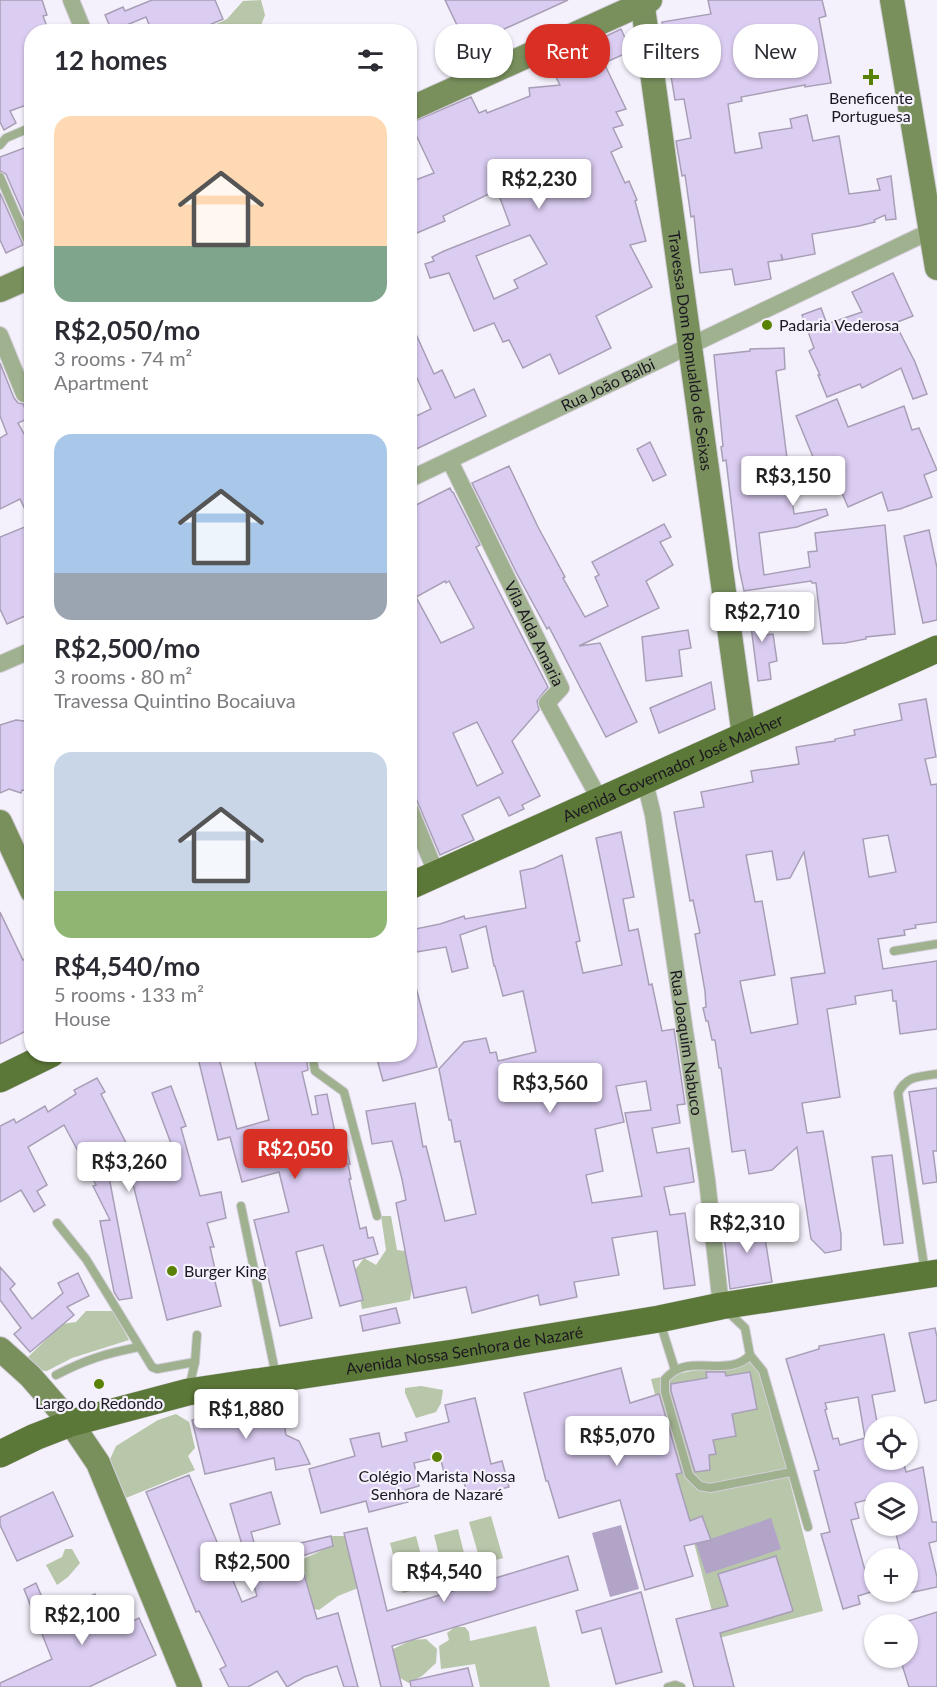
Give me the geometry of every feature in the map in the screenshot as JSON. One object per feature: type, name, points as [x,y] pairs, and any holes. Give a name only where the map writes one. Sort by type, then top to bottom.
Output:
[{"type":"main road","name":"Avenida Governador José Malcher","points":[[417,882],[937,649]]},
{"type":"main road","points":[[0,1079],[35,1062]]},
{"type":"main road","name":"Avenida Nossa Senhora de Nazaré","points":[[0,1454],[71,1423],[188,1392],[453,1353],[659,1319],[721,1306],[931,1274]]},
{"type":"street","points":[[71,0],[81,24]]},
{"type":"street","points":[[892,0],[934,230],[937,268]]},
{"type":"street","points":[[417,106],[645,1]]},
{"type":"street","name":"Travessa Dom Romualdo de Seixas","points":[[645,1],[689,345],[744,736]]},
{"type":"street","name":"Rua João Balbi","points":[[417,476],[934,230]]},
{"type":"street","points":[[1,286],[24,279]]},
{"type":"street","points":[[0,335],[24,394]]},
{"type":"street","name":"Vila Alda Amaria","points":[[450,461],[561,688],[547,703],[600,800]]},
{"type":"street","points":[[0,664],[24,654]]},
{"type":"street","name":"Rua Joaquim Nabuco","points":[[645,782],[653,815],[707,1180],[721,1306]]},
{"type":"street","points":[[0,822],[24,874]]},
{"type":"street","points":[[417,826],[436,873]]},
{"type":"street","points":[[0,1349],[30,1376],[71,1423],[98,1463],[190,1687]]},
{"type":"lane","points":[[0,146],[6,138],[24,131]]},
{"type":"lane","points":[[0,177],[24,232]]},
{"type":"lane","points":[[894,951],[937,944]]},
{"type":"lane","points":[[313,1062],[315,1071],[344,1092],[377,1216]]},
{"type":"lane","points":[[931,1274],[898,1093],[903,1084],[911,1078],[937,1074]]},
{"type":"lane","points":[[242,1206],[277,1379]]},
{"type":"lane","points":[[57,1223],[86,1259],[152,1367],[157,1369],[195,1362]]},
{"type":"lane","points":[[721,1306],[746,1328],[750,1355],[763,1371],[808,1527]]},
{"type":"lane","points":[[659,1319],[675,1370]]},
{"type":"lane","points":[[188,1392],[195,1362],[197,1335]]},
{"type":"lane","points":[[56,1375],[83,1360],[109,1352],[139,1347]]},
{"type":"lane","points":[[750,1355],[743,1362],[728,1366],[686,1366],[675,1370],[665,1379],[665,1392],[689,1475],[700,1486],[710,1488],[791,1472]]},
{"type":"lane","points":[[668,1687],[675,1685],[681,1687]]},
{"type":"green space","points":[[261,0],[265,15],[262,24],[216,24],[227,19],[243,1]]},
{"type":"green space","points":[[381,1216],[391,1216],[397,1250],[405,1251],[412,1287],[410,1300],[362,1309],[355,1270],[364,1258],[376,1265],[386,1250]]},
{"type":"green space","points":[[86,1311],[114,1311],[129,1340],[72,1358],[47,1371],[36,1370],[27,1358],[62,1324],[76,1322]]},
{"type":"green space","points":[[758,1358],[823,1611],[719,1638],[651,1379]]},
{"type":"green space","points":[[421,1386],[443,1390],[441,1403],[436,1412],[416,1418],[405,1388]]},
{"type":"green space","points":[[176,1414],[189,1422],[195,1448],[188,1456],[195,1470],[121,1500],[107,1466],[116,1446],[158,1420]]},
{"type":"green space","points":[[491,1516],[503,1558],[481,1564],[469,1522]]},
{"type":"green space","points":[[458,1529],[469,1573],[445,1579],[434,1535]]},
{"type":"green space","points":[[326,1536],[345,1536],[358,1588],[338,1596],[319,1610],[314,1609],[301,1560],[327,1548]]},
{"type":"green space","points":[[416,1536],[429,1586],[403,1593],[390,1543]]},
{"type":"green space","points":[[65,1549],[72,1549],[80,1563],[68,1577],[57,1585],[46,1565],[62,1557]]},
{"type":"green space","points":[[536,1626],[550,1687],[480,1687],[475,1664],[441,1669],[439,1646],[449,1640],[447,1633],[455,1627],[465,1627],[469,1632],[470,1641]]},
{"type":"green space","points":[[426,1639],[437,1649],[436,1663],[422,1676],[409,1683],[400,1678],[393,1649],[412,1640]]},
{"type":"shaded area","points":[[771,1518],[781,1549],[706,1574],[696,1544]]},
{"type":"shaded area","points":[[621,1525],[639,1589],[610,1597],[592,1533]]},
{"type":"building","points":[[0,0],[42,0],[47,15],[43,16],[46,24],[24,24],[24,106],[10,111],[16,123],[4,130],[0,122]]},
{"type":"building","points":[[152,0],[215,0],[223,19],[212,24],[149,24],[146,17],[129,24],[109,24],[105,15],[123,7],[125,11]]},
{"type":"building","points":[[445,0],[568,0],[513,25],[456,24]]},
{"type":"building","points":[[708,0],[822,0],[826,16],[819,18],[831,83],[805,87],[805,85],[741,97],[742,101],[728,104],[735,153],[762,148],[759,133],[792,128],[790,119],[807,115],[813,141],[839,136],[849,194],[880,190],[877,179],[891,176],[896,219],[886,220],[885,215],[874,220],[875,222],[812,234],[815,254],[783,260],[781,254],[782,260],[768,262],[771,279],[735,285],[732,269],[700,273],[694,216],[691,217],[685,175],[682,176],[676,141],[691,138],[684,99],[675,100],[671,78],[721,78],[721,24],[662,24],[662,22],[711,14]]},
{"type":"building","points":[[621,29],[622,31],[622,55],[610,60],[610,34]]},
{"type":"building","points":[[610,76],[626,109],[616,112],[623,125],[613,128],[622,147],[611,152],[625,183],[629,181],[637,200],[635,201],[646,241],[630,245],[652,287],[596,316],[611,348],[559,374],[550,354],[523,368],[509,340],[503,342],[494,323],[474,331],[449,273],[430,278],[425,264],[434,261],[432,257],[510,225],[497,190],[443,216],[445,221],[417,233],[417,179],[434,173],[417,137],[417,120],[471,97],[479,113],[486,110],[487,113],[530,96],[529,88],[560,85],[556,78],[610,78]],"holes":[[[530,235],[547,264],[514,280],[518,288],[494,299],[476,256]]]},
{"type":"building","points":[[24,148],[24,216],[6,174],[0,171],[0,157]]},
{"type":"building","points":[[0,193],[23,245],[6,253],[0,240]]},
{"type":"building","points":[[893,273],[913,316],[895,323],[915,362],[927,394],[913,399],[901,368],[862,388],[860,384],[827,397],[809,351],[814,348],[802,315],[821,308],[827,324],[862,312],[852,292]]},
{"type":"building","points":[[417,336],[434,374],[442,370],[455,398],[474,389],[486,416],[417,449],[417,416],[431,409],[417,378]]},
{"type":"building","points":[[784,348],[785,369],[776,371],[794,514],[826,509],[828,515],[797,527],[759,533],[764,575],[810,567],[808,552],[817,551],[815,533],[885,525],[895,634],[866,637],[866,639],[845,643],[823,644],[816,583],[811,581],[744,591],[739,568],[726,460],[723,461],[721,447],[723,446],[714,355],[750,351],[750,349]]},
{"type":"building","points":[[0,363],[14,398],[24,406],[24,420],[18,423],[24,434],[24,507],[20,499],[0,509],[0,438],[7,434],[0,416]]},
{"type":"building","points":[[837,399],[848,427],[904,406],[912,430],[919,428],[937,470],[924,475],[932,497],[888,511],[882,492],[848,507],[835,477],[823,481],[796,416]]},
{"type":"building","points":[[650,442],[666,475],[653,481],[637,449]]},
{"type":"building","points":[[509,466],[565,577],[563,578],[585,617],[608,606],[595,577],[599,575],[592,562],[664,524],[671,537],[660,542],[673,565],[646,581],[659,608],[579,646],[600,643],[637,722],[606,737],[549,627],[547,629],[516,572],[472,483]]},
{"type":"building","points":[[450,488],[480,545],[476,547],[548,687],[537,701],[539,710],[512,741],[540,796],[522,805],[524,809],[509,816],[499,797],[462,815],[474,840],[440,855],[417,801],[417,599],[441,643],[474,628],[449,581],[417,596],[417,504]],"holes":[[[477,722],[503,773],[477,786],[453,733]]]},
{"type":"building","points":[[24,527],[24,617],[7,624],[0,609],[0,537]]},
{"type":"building","points":[[929,530],[937,568],[937,620],[923,623],[904,536]]},
{"type":"building","points":[[759,601],[765,635],[773,634],[777,661],[769,663],[771,679],[758,681],[748,603]]},
{"type":"building","points":[[688,630],[691,648],[679,650],[682,676],[646,681],[642,637]]},
{"type":"building","points":[[711,682],[715,709],[659,733],[650,708]]},
{"type":"building","points":[[926,699],[936,757],[925,759],[931,785],[937,784],[937,922],[915,925],[916,928],[904,930],[905,935],[878,939],[883,969],[937,961],[937,1029],[900,1034],[896,1001],[893,1001],[892,990],[855,996],[856,1004],[827,1009],[840,1097],[802,1103],[807,1133],[823,1131],[841,1234],[841,1250],[825,1253],[811,1239],[797,1147],[772,1170],[749,1174],[745,1150],[732,1152],[721,1068],[719,1068],[715,1040],[712,1040],[703,1008],[706,1007],[705,991],[695,934],[700,933],[693,900],[690,901],[674,812],[704,807],[701,792],[753,782],[751,771],[799,764],[796,747],[835,741],[835,739],[855,735],[854,730],[902,720],[899,704]],"holes":[[[888,835],[896,872],[869,877],[863,839]],[[772,851],[777,880],[790,878],[804,852],[825,973],[791,978],[798,1024],[751,1033],[740,981],[775,975],[762,901],[755,902],[746,855]]]},
{"type":"building","points":[[16,720],[24,721],[24,790],[21,793],[9,789],[0,793],[0,725]]},
{"type":"building","points":[[621,832],[634,897],[623,899],[629,931],[638,929],[649,985],[652,984],[662,1031],[674,1029],[685,1104],[677,1105],[680,1123],[652,1128],[657,1153],[689,1148],[694,1182],[664,1187],[670,1215],[685,1213],[695,1285],[664,1289],[657,1231],[612,1238],[619,1275],[574,1282],[577,1297],[540,1305],[538,1295],[472,1313],[466,1287],[414,1298],[396,1203],[406,1200],[402,1179],[392,1141],[372,1144],[366,1111],[415,1103],[423,1147],[426,1146],[445,1221],[476,1214],[460,1141],[455,1142],[451,1120],[449,1120],[439,1069],[464,1042],[486,1038],[490,1053],[496,1052],[498,1061],[536,1052],[523,991],[503,996],[486,926],[460,935],[468,968],[452,972],[446,947],[417,952],[417,929],[464,916],[465,919],[526,908],[520,871],[534,868],[562,855],[580,941],[576,942],[583,973],[622,965],[596,838]],"holes":[[[646,1081],[651,1110],[625,1113],[642,1196],[592,1203],[586,1175],[603,1171],[595,1129],[624,1122],[616,1086]]]},
{"type":"building","points":[[0,912],[24,960],[24,1032],[0,1044]]},
{"type":"building","points":[[417,991],[437,1067],[383,1081],[378,1062],[417,1062]]},
{"type":"building","points":[[199,1062],[220,1062],[237,1129],[269,1120],[255,1062],[307,1062],[308,1070],[302,1072],[312,1115],[318,1114],[315,1096],[327,1094],[339,1152],[347,1150],[350,1164],[348,1164],[351,1179],[349,1179],[360,1229],[366,1227],[368,1238],[373,1237],[378,1254],[353,1261],[363,1300],[340,1306],[323,1245],[296,1252],[312,1318],[280,1326],[254,1220],[289,1212],[279,1172],[242,1182],[230,1137],[218,1140]],"holes":[[[321,1130],[326,1155],[296,1162],[289,1136]]]},
{"type":"building","points":[[97,1078],[105,1092],[101,1094],[137,1164],[172,1146],[152,1093],[171,1086],[186,1126],[181,1128],[200,1196],[221,1192],[226,1218],[207,1223],[214,1247],[210,1247],[215,1269],[212,1269],[221,1306],[167,1320],[130,1172],[109,1177],[132,1298],[119,1300],[114,1292],[100,1221],[110,1220],[93,1186],[96,1185],[64,1125],[28,1147],[47,1185],[37,1191],[45,1205],[34,1212],[21,1190],[0,1202],[0,1126],[14,1119],[16,1123],[45,1106],[48,1112],[76,1094],[74,1090]]},
{"type":"building","points":[[937,1088],[937,1151],[933,1151],[937,1182],[923,1184],[909,1092]]},
{"type":"building","points":[[892,1155],[903,1243],[884,1245],[872,1157]]},
{"type":"building","points":[[762,1219],[772,1282],[730,1289],[723,1225]]},
{"type":"building","points":[[0,1267],[15,1284],[10,1289],[32,1319],[63,1293],[58,1283],[78,1273],[89,1296],[67,1307],[74,1315],[30,1352],[14,1334],[21,1328],[0,1300]]},
{"type":"building","points":[[396,1308],[400,1323],[363,1331],[360,1316]]},
{"type":"building","points":[[935,1328],[937,1400],[925,1403],[909,1333]]},
{"type":"building","points":[[884,1334],[895,1391],[872,1395],[876,1416],[864,1416],[864,1432],[858,1397],[825,1403],[827,1409],[825,1410],[833,1439],[838,1438],[840,1445],[864,1438],[864,1470],[906,1470],[906,1472],[923,1467],[932,1522],[937,1522],[937,1541],[929,1543],[937,1587],[918,1591],[918,1548],[900,1548],[896,1536],[918,1536],[918,1482],[864,1482],[864,1501],[855,1503],[859,1518],[851,1520],[864,1567],[864,1594],[858,1596],[860,1604],[843,1609],[821,1534],[830,1532],[814,1471],[819,1470],[786,1359],[819,1349],[819,1346]]},
{"type":"building","points":[[621,1368],[630,1403],[659,1394],[682,1473],[676,1474],[690,1521],[702,1516],[711,1540],[684,1546],[693,1576],[645,1590],[620,1500],[559,1518],[548,1481],[546,1481],[524,1393]]},
{"type":"building","points":[[706,1372],[725,1372],[726,1376],[750,1372],[757,1409],[732,1414],[736,1436],[713,1440],[716,1454],[709,1455],[710,1470],[695,1472],[671,1391],[671,1384],[707,1378]]},
{"type":"building","points":[[475,1398],[491,1464],[502,1461],[509,1487],[468,1497],[461,1472],[445,1476],[440,1457],[414,1463],[419,1486],[405,1490],[408,1502],[369,1512],[366,1501],[321,1513],[309,1469],[355,1456],[350,1439],[379,1433],[382,1447],[407,1441],[405,1433],[449,1422],[445,1405]]},
{"type":"building","points":[[257,1405],[259,1414],[282,1411],[286,1435],[299,1441],[310,1464],[276,1470],[274,1458],[205,1474],[192,1420]]},
{"type":"building","points":[[189,1475],[242,1602],[257,1596],[230,1504],[271,1492],[280,1524],[251,1532],[257,1553],[331,1536],[333,1546],[299,1557],[317,1619],[338,1613],[358,1687],[344,1687],[337,1666],[304,1677],[287,1687],[277,1671],[248,1687],[229,1687],[220,1669],[226,1666],[199,1611],[196,1612],[146,1492]]},
{"type":"building","points":[[53,1492],[73,1536],[17,1561],[0,1525],[0,1517]]},
{"type":"building","points":[[367,1528],[387,1611],[568,1556],[578,1590],[392,1646],[402,1687],[381,1687],[344,1533]]},
{"type":"building","points":[[776,1556],[793,1611],[720,1633],[734,1687],[694,1687],[676,1619],[728,1606],[718,1574]]},
{"type":"building","points":[[36,1583],[49,1614],[95,1594],[112,1631],[139,1618],[156,1655],[89,1687],[0,1687],[0,1683],[52,1659],[24,1589]]},
{"type":"building","points":[[641,1592],[662,1672],[616,1684],[601,1628],[582,1633],[576,1611]]},
{"type":"building","points":[[937,1612],[937,1687],[909,1687],[903,1668],[918,1668],[918,1618]]},
{"type":"building","points":[[468,1668],[473,1687],[411,1687],[410,1681]]},
{"type":"place","name":"Beneficente Portuguesa","points":[[871,77]]},
{"type":"place","name":"Padaria Vederosa","points":[[767,325]]},
{"type":"place","name":"Burger King","points":[[172,1271]]},
{"type":"place","name":"Largo do Redondo","points":[[99,1384]]},
{"type":"place","name":"Colégio Marista Nossa Senhora de Nazaré","points":[[437,1457]]}]
